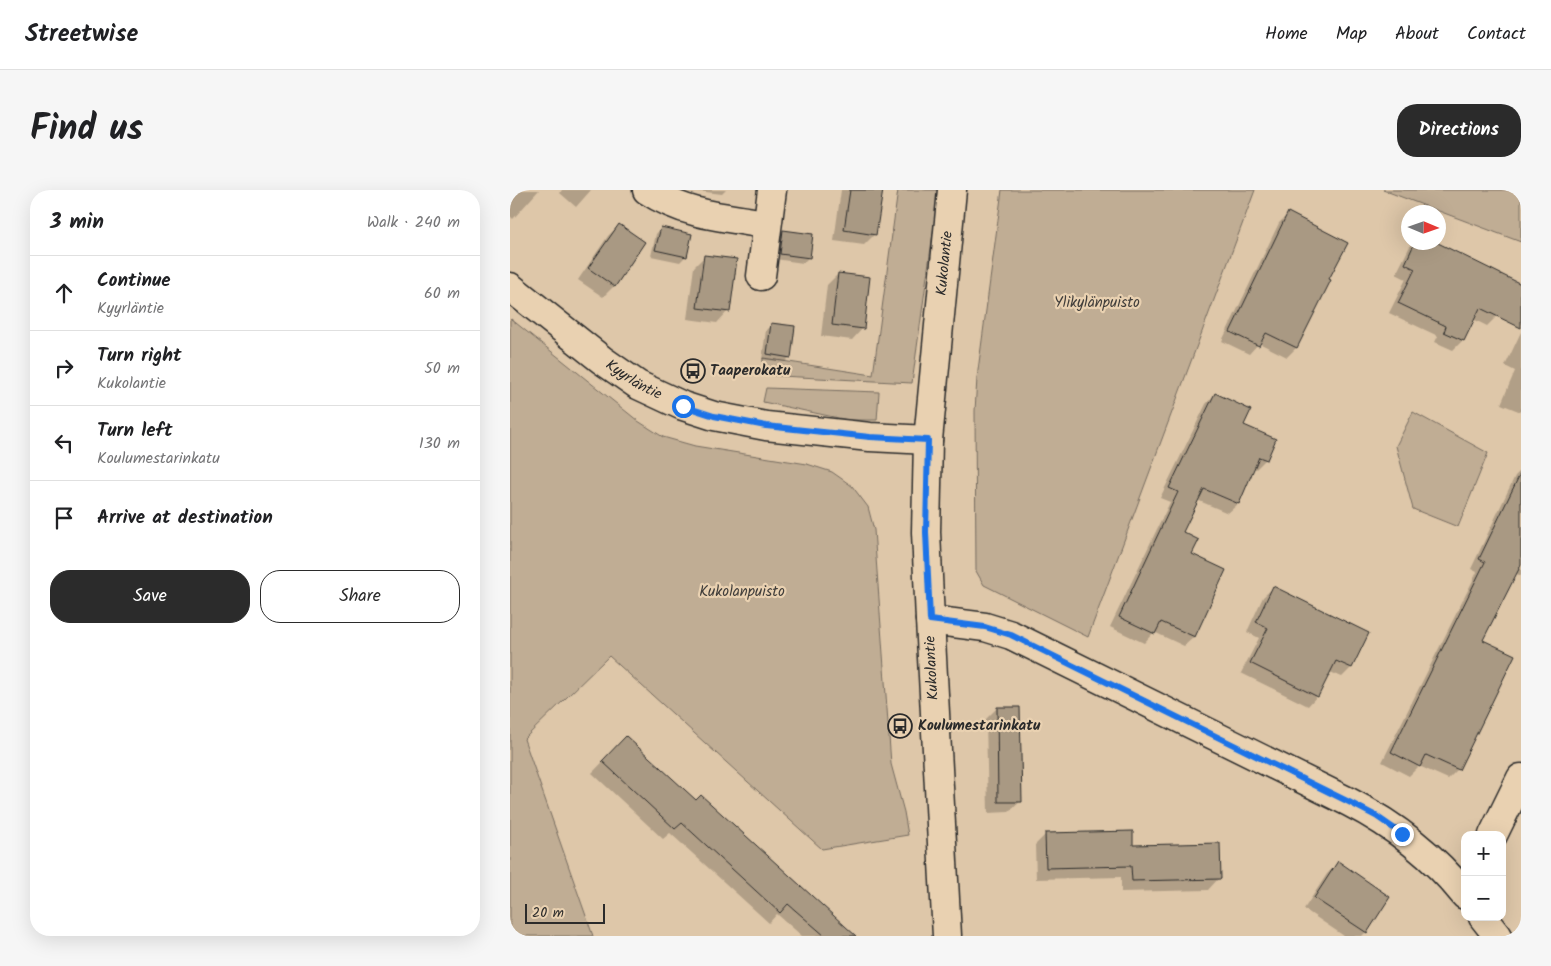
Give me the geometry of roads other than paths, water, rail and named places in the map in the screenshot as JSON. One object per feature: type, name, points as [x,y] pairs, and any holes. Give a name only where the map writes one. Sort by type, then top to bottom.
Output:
[{"type":"street","points":[[647,190],[673,205],[693,212],[767,224]]},
{"type":"street","points":[[761,276],[772,190]]},
{"type":"street","name":"Kukolantie","points":[[947,936],[926,532],[928,440],[952,190]]},
{"type":"street","name":"Kyyrläntie","points":[[510,287],[602,360],[638,385],[683,406],[714,416],[766,426],[870,437],[928,440]]},
{"type":"street","points":[[930,620],[985,627],[1011,635],[1376,816],[1402,834],[1461,882]]},
{"type":"street","points":[[1495,831],[1521,778]]},
{"type":"street","points":[[1486,921],[1498,936]]},
{"type":"place","name":"Taaperokatu","points":[[693,371]]},
{"type":"place","name":"Koulumestarinkatu","points":[[900,726]]},
{"type":"park label","name":"Ylikylänpuisto","points":[[1097,303]]},
{"type":"park label","name":"Kukolanpuisto","points":[[742,592]]}]
